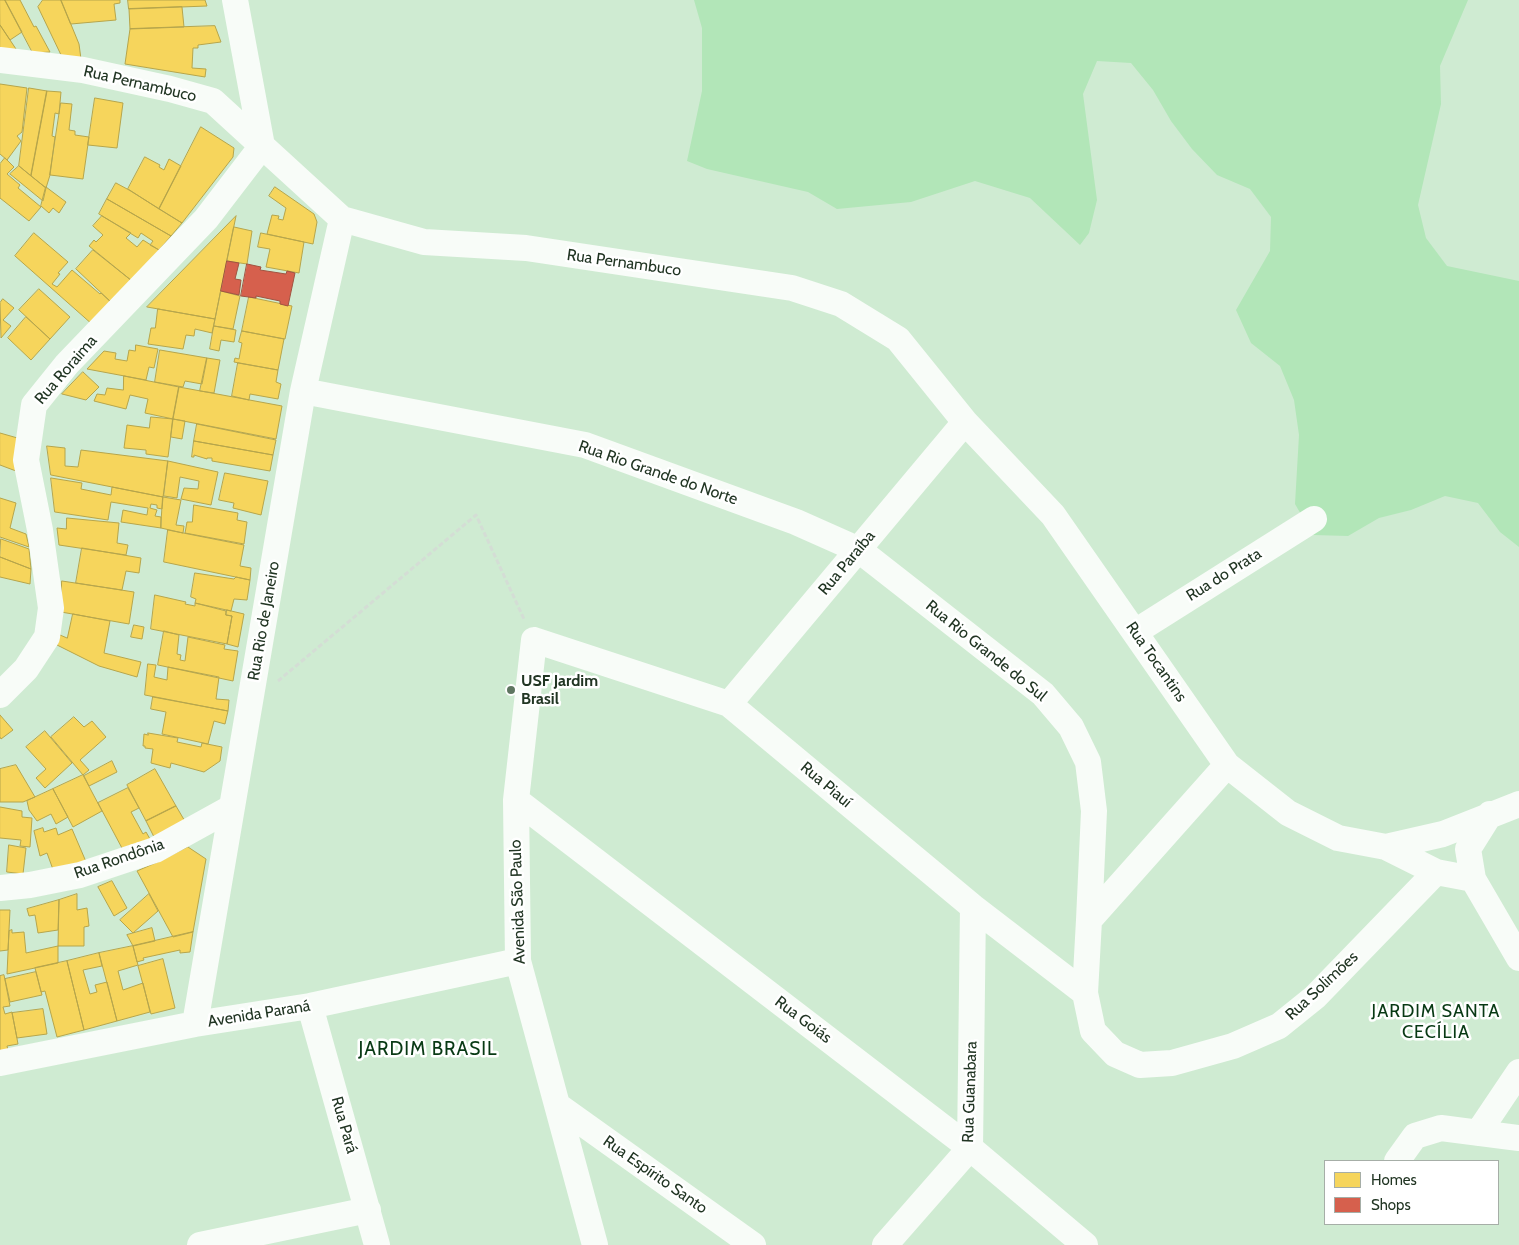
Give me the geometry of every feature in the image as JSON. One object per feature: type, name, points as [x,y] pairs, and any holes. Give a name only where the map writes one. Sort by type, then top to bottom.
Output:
[{"type":"street","points":[[235,0],[262,146]]},
{"type":"street","name":"Rua Pernambuco","points":[[0,60],[83,70],[170,89],[213,101],[342,219],[424,242],[526,248],[792,288],[841,304],[898,339],[965,422]]},
{"type":"street","name":"Rua Roraima","points":[[0,695],[26,669],[46,637],[51,608],[40,530],[26,460],[34,405],[67,364],[206,219],[262,146]]},
{"type":"street","name":"Rua Rio de Janeiro","points":[[195,1024],[304,391],[342,219]]},
{"type":"street","name":"Rua Rio Grande do Norte","points":[[304,391],[586,445],[796,522],[858,550]]},
{"type":"street","name":"Rua Paraíba","points":[[729,704],[965,422]]},
{"type":"street","name":"Rua Tocantins","points":[[965,422],[1053,515],[1227,765],[1288,813],[1338,838],[1386,847],[1436,872],[1473,879]]},
{"type":"street","name":"Rua do Prata","points":[[1135,632],[1314,519]]},
{"type":"street","name":"Rua Rio Grande do Sul","points":[[858,550],[1043,694],[1071,727],[1088,762],[1094,811],[1089,920]]},
{"type":"street","name":"Rua Piauí","points":[[534,640],[729,704],[973,907],[1085,994]]},
{"type":"street","name":"Avenida São Paulo","points":[[534,640],[516,800],[518,961],[595,1245]]},
{"type":"street","points":[[1089,920],[1227,765]]},
{"type":"street","name":"Rua Goiás","points":[[516,800],[970,1148],[1085,1245]]},
{"type":"street","name":"Rua Tocantins","points":[[1386,847],[1443,834],[1519,804]]},
{"type":"street","name":"Rua Rondônia","points":[[0,888],[30,885],[80,875],[155,850],[231,808]]},
{"type":"street","points":[[1490,814],[1468,849],[1473,879],[1519,958]]},
{"type":"street","name":"Rua Solimões","points":[[1089,920],[1085,994],[1093,1031],[1115,1054],[1140,1065],[1172,1063],[1233,1046],[1279,1026],[1316,997],[1436,872]]},
{"type":"street","name":"Rua Guanabara","points":[[886,1245],[970,1148],[973,907]]},
{"type":"street","name":"Avenida Paraná","points":[[0,1063],[195,1024],[310,1006],[518,961]]},
{"type":"street","name":"Rua Pará","points":[[310,1006],[377,1245]]},
{"type":"street","points":[[1478,1133],[1519,1072]]},
{"type":"street","name":"Rua Espírito Santo","points":[[557,1106],[753,1245]]},
{"type":"street","points":[[1398,1160],[1414,1136],[1441,1128],[1519,1138]]},
{"type":"street","points":[[200,1245],[368,1210]]},
{"type":"path","points":[[249,706],[476,515],[534,640]]},
{"type":"green space","points":[[694,0],[1468,0],[1440,66],[1441,104],[1418,205],[1426,238],[1447,266],[1519,281],[1519,547],[1500,532],[1478,503],[1445,496],[1411,510],[1379,518],[1348,536],[1313,535],[1295,504],[1299,435],[1294,400],[1280,366],[1251,343],[1236,310],[1270,251],[1271,217],[1250,189],[1217,175],[1192,149],[1171,121],[1153,90],[1131,63],[1097,61],[1083,94],[1097,200],[1089,233],[1080,245],[1030,198],[975,181],[911,202],[837,209],[808,192],[707,169],[687,161],[702,91],[702,28]]},
{"type":"building: Homes","points":[[0,0],[5,0],[22,32],[10,40],[0,25]]},
{"type":"building: Homes","points":[[5,0],[20,0],[50,52],[33,53]]},
{"type":"building: Homes","points":[[43,0],[61,0],[79,44],[81,59],[62,57],[38,7]]},
{"type":"building: Homes","points":[[61,0],[120,0],[120,3],[114,4],[116,20],[71,24]]},
{"type":"building: Homes","points":[[128,0],[205,0],[207,6],[129,9]]},
{"type":"building: Homes","points":[[182,7],[184,27],[130,29],[129,9]]},
{"type":"building: Homes","points":[[0,25],[18,52],[0,50]]},
{"type":"building: Homes","points":[[215,26],[221,42],[198,45],[198,48],[193,48],[192,68],[206,69],[205,77],[125,64],[130,29]]},
{"type":"building: Homes","points":[[0,84],[27,88],[22,132],[17,136],[21,141],[7,160],[0,154]]},
{"type":"building: Homes","points":[[29,88],[47,91],[31,176],[19,166]]},
{"type":"building: Homes","points":[[47,91],[61,92],[59,114],[55,113],[52,136],[55,137],[50,175],[46,188],[31,176]]},
{"type":"building: Homes","points":[[95,98],[123,103],[117,148],[88,145]]},
{"type":"building: Homes","points":[[61,103],[72,104],[69,130],[75,131],[75,135],[89,137],[83,179],[50,175]]},
{"type":"building: Homes","points":[[201,127],[234,148],[233,157],[182,223],[159,209]]},
{"type":"building: Homes","points":[[145,157],[160,165],[159,167],[164,170],[169,159],[181,166],[159,209],[128,189]]},
{"type":"building: Homes","points":[[5,158],[14,167],[7,174],[20,185],[18,188],[41,207],[29,221],[0,198],[0,164]]},
{"type":"building: Homes","points":[[19,166],[46,188],[43,201],[10,174]]},
{"type":"building: Homes","points":[[116,183],[182,223],[171,236],[107,199]]},
{"type":"building: Homes","points":[[46,187],[66,202],[59,213],[53,208],[49,213],[41,206]]},
{"type":"building: Homes","points":[[275,187],[314,214],[317,222],[313,244],[267,234],[272,215],[279,216],[278,219],[283,220],[286,208],[269,196]]},
{"type":"building: Homes","points":[[107,199],[171,236],[159,250],[150,245],[153,241],[141,233],[138,238],[99,214]]},
{"type":"building: Homes","points":[[102,216],[131,233],[126,238],[137,247],[143,240],[159,250],[132,281],[89,246],[94,240],[96,242],[103,235],[93,226]]},
{"type":"building: Homes","points":[[236,216],[215,319],[147,307]]},
{"type":"building: Homes","points":[[234,227],[252,231],[247,264],[227,261]]},
{"type":"building: Homes","points":[[34,233],[68,262],[58,273],[60,274],[52,284],[57,287],[72,270],[112,303],[93,325],[15,256]]},
{"type":"building: Homes","points":[[261,233],[304,242],[299,273],[266,267],[270,249],[258,247]]},
{"type":"building: Homes","points":[[93,250],[132,281],[112,303],[76,269]]},
{"type":"building: Homes","points":[[39,289],[70,317],[50,339],[19,310]]},
{"type":"building: Homes","points":[[221,291],[240,296],[233,329],[214,326]]},
{"type":"building: Homes","points":[[249,297],[292,306],[285,339],[242,331]]},
{"type":"building: Homes","points":[[3,299],[14,308],[3,320],[11,326],[1,338],[0,303]]},
{"type":"building: Homes","points":[[158,309],[215,319],[212,333],[195,329],[194,336],[186,335],[183,349],[148,344],[151,328],[155,328]]},
{"type":"building: Homes","points":[[26,317],[50,339],[31,360],[8,338]]},
{"type":"building: Homes","points":[[214,326],[236,330],[234,342],[221,340],[219,351],[210,349]]},
{"type":"building: Homes","points":[[242,331],[284,339],[278,370],[234,362],[235,358],[239,359],[242,343],[239,342]]},
{"type":"building: Homes","points":[[136,345],[158,349],[154,368],[149,367],[146,380],[87,369],[104,351],[116,353],[115,359],[127,361],[129,350],[135,351]]},
{"type":"building: Homes","points":[[160,350],[207,358],[202,384],[185,381],[183,387],[155,382]]},
{"type":"building: Homes","points":[[207,358],[220,360],[214,393],[200,391]]},
{"type":"building: Homes","points":[[238,363],[278,370],[276,382],[281,384],[278,399],[250,394],[249,400],[232,396]]},
{"type":"building: Homes","points":[[83,372],[99,387],[86,400],[62,394]]},
{"type":"building: Homes","points":[[124,376],[179,387],[173,419],[145,413],[148,399],[130,395],[126,409],[94,401],[97,394],[105,395],[107,388],[123,390]]},
{"type":"building: Homes","points":[[179,387],[282,406],[276,439],[173,419]]},
{"type":"building: Homes","points":[[151,417],[173,419],[168,457],[146,454],[146,450],[124,448],[127,425],[149,428]]},
{"type":"building: Homes","points":[[173,419],[185,421],[182,439],[171,437]]},
{"type":"building: Homes","points":[[197,424],[276,440],[273,455],[194,441]]},
{"type":"building: Homes","points":[[0,433],[21,439],[16,471],[0,465]]},
{"type":"building: Homes","points":[[194,441],[273,455],[270,471],[212,461],[212,458],[207,459],[194,455],[192,457]]},
{"type":"building: Homes","points":[[47,446],[65,448],[65,466],[78,467],[81,450],[168,461],[163,497],[51,475]]},
{"type":"building: Homes","points":[[168,461],[218,472],[211,505],[181,499],[184,488],[198,489],[199,481],[180,477],[177,498],[164,496]]},
{"type":"building: Homes","points":[[225,473],[268,481],[261,515],[233,508],[234,503],[219,500]]},
{"type":"building: Homes","points":[[51,478],[82,483],[81,489],[111,495],[112,487],[163,497],[162,509],[157,508],[157,505],[151,504],[150,508],[157,510],[155,516],[161,517],[161,528],[121,522],[123,510],[147,515],[148,508],[111,502],[108,520],[55,512]]},
{"type":"building: Homes","points":[[163,497],[181,500],[176,525],[184,526],[183,533],[161,528]]},
{"type":"building: Homes","points":[[0,498],[16,503],[10,528],[26,534],[29,547],[0,537]]},
{"type":"building: Homes","points":[[194,505],[238,513],[237,520],[247,522],[244,544],[185,533],[187,522],[192,522]]},
{"type":"building: Homes","points":[[67,518],[119,523],[117,543],[128,545],[126,555],[59,545],[57,528],[66,529]]},
{"type":"building: Homes","points":[[168,530],[244,545],[240,566],[251,568],[250,580],[164,562]]},
{"type":"building: Homes","points":[[1,539],[29,549],[31,569],[0,557]]},
{"type":"building: Homes","points":[[82,548],[141,558],[139,573],[126,571],[122,590],[76,583]]},
{"type":"building: Homes","points":[[0,557],[31,569],[30,584],[0,577]]},
{"type":"building: Homes","points":[[195,573],[250,580],[247,600],[234,599],[231,611],[195,603],[196,599],[191,597]]},
{"type":"building: Homes","points":[[62,581],[134,592],[129,624],[61,612]]},
{"type":"building: Homes","points":[[155,595],[186,602],[185,604],[195,606],[195,603],[226,611],[226,615],[232,616],[227,644],[151,629]]},
{"type":"building: Homes","points":[[227,610],[244,614],[238,647],[227,644],[232,616],[226,615]]},
{"type":"building: Homes","points":[[73,614],[110,621],[104,653],[141,662],[137,677],[99,666],[57,645],[60,635],[67,638]]},
{"type":"building: Homes","points":[[134,625],[144,627],[142,639],[131,637]]},
{"type":"building: Homes","points":[[164,631],[179,635],[177,654],[181,655],[180,660],[185,661],[188,637],[225,645],[224,649],[238,651],[233,681],[158,665]]},
{"type":"building: Homes","points":[[148,664],[156,665],[154,677],[167,680],[168,667],[219,677],[216,699],[229,700],[228,711],[145,695]]},
{"type":"building: Homes","points":[[153,697],[228,711],[225,724],[214,721],[208,744],[162,734],[166,712],[151,709]]},
{"type":"building: Homes","points":[[0,715],[13,730],[1,739],[0,737]]},
{"type":"building: Homes","points":[[74,717],[84,727],[92,721],[106,737],[80,760],[89,770],[83,775],[51,737]]},
{"type":"building: Homes","points":[[45,731],[72,763],[45,788],[36,778],[46,769],[26,747]]},
{"type":"building: Homes","points":[[148,733],[178,738],[177,742],[201,747],[202,743],[222,747],[220,761],[204,772],[171,763],[170,768],[151,763],[153,749],[143,746],[144,734],[148,735]]},
{"type":"building: Homes","points":[[112,761],[117,772],[89,786],[84,776]]},
{"type":"building: Homes","points":[[16,765],[35,797],[23,802],[0,802],[0,769]]},
{"type":"building: Homes","points":[[155,769],[176,806],[146,821],[127,785]]},
{"type":"building: Homes","points":[[83,775],[102,811],[73,827],[53,789]]},
{"type":"building: Homes","points":[[128,788],[139,808],[131,812],[143,834],[146,832],[150,839],[123,850],[98,803]]},
{"type":"building: Homes","points":[[53,789],[68,817],[56,824],[51,814],[37,821],[29,810],[27,801]]},
{"type":"building: Homes","points":[[176,806],[186,823],[154,837],[146,821]]},
{"type":"building: Homes","points":[[0,807],[22,811],[22,817],[32,818],[30,847],[20,846],[21,840],[0,838]]},
{"type":"building: Homes","points":[[43,828],[44,832],[56,828],[58,835],[72,829],[87,864],[55,875],[47,853],[40,856],[34,831]]},
{"type":"building: Homes","points":[[9,845],[26,848],[23,874],[7,872]]},
{"type":"building: Homes","points":[[188,847],[206,859],[193,932],[173,937],[137,871]]},
{"type":"building: Homes","points":[[112,881],[127,908],[114,916],[98,887]]},
{"type":"building: Homes","points":[[77,894],[77,910],[87,908],[89,926],[84,927],[84,946],[58,946],[59,900]]},
{"type":"building: Homes","points":[[149,894],[158,911],[133,933],[120,920]]},
{"type":"building: Homes","points":[[59,900],[58,930],[38,933],[35,915],[29,916],[27,909]]},
{"type":"building: Homes","points":[[0,910],[10,910],[8,950],[0,951]]},
{"type":"building: Homes","points":[[152,928],[155,941],[133,946],[127,935]]},
{"type":"building: Homes","points":[[12,930],[12,933],[24,932],[26,953],[58,946],[58,963],[7,974],[9,931]]},
{"type":"building: Homes","points":[[193,932],[190,952],[180,953],[180,950],[143,958],[144,960],[137,962],[133,946]]},
{"type":"building: Homes","points":[[133,946],[138,965],[118,971],[123,990],[143,983],[150,1012],[117,1021],[99,953]]},
{"type":"building: Homes","points":[[99,953],[102,966],[83,970],[90,994],[97,992],[95,985],[107,982],[117,1021],[84,1030],[67,961]]},
{"type":"building: Homes","points":[[163,959],[175,1008],[151,1014],[138,966]]},
{"type":"building: Homes","points":[[67,961],[84,1030],[57,1037],[45,991],[41,992],[35,968]]},
{"type":"building: Homes","points":[[36,972],[42,995],[10,1002],[5,979]]},
{"type":"building: Homes","points":[[4,975],[10,1006],[3,1007],[5,1014],[12,1012],[18,1044],[7,1046],[10,1058],[0,1060],[0,976]]},
{"type":"building: Homes","points":[[43,1009],[47,1034],[17,1038],[12,1013]]},
{"type":"building: Shops","points":[[227,261],[239,263],[235,279],[241,280],[239,295],[221,291]]},
{"type":"building: Shops","points":[[247,264],[261,267],[260,270],[286,274],[287,271],[295,273],[288,306],[280,304],[280,301],[256,296],[256,298],[241,296]]},
{"type":"place","name":"USF Jardim Brasil","points":[[511,690]]},
{"type":"district","name":"JARDIM SANTA CECÍLIA","points":[[1436,1022]]},
{"type":"district","name":"JARDIM BRASIL","points":[[428,1049]]}]
